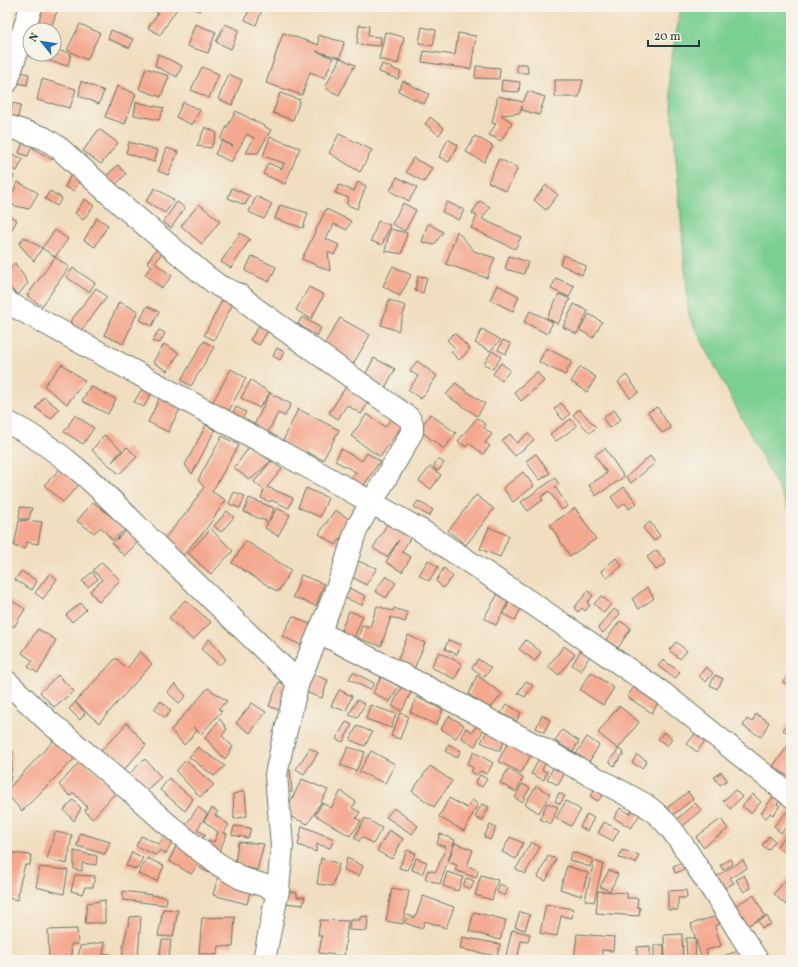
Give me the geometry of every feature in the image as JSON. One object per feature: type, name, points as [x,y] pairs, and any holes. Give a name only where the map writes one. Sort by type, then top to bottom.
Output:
[{"type":"street","points":[[7,82],[31,7]]},
{"type":"street","points":[[7,126],[44,138],[58,147],[123,206],[203,274],[219,286],[241,296],[253,307],[409,418],[412,424],[412,432],[372,504],[359,524],[343,572],[298,682],[276,775],[282,846],[278,890],[264,960]]},
{"type":"street","points":[[7,302],[328,478],[436,540],[658,689],[791,796]]},
{"type":"street","points":[[7,422],[32,436],[60,455],[95,483],[233,620],[298,682]]},
{"type":"street","points":[[319,632],[463,706],[644,804],[657,813],[669,825],[757,960]]},
{"type":"street","points":[[7,682],[48,721],[198,849],[218,864],[241,878],[278,890]]},
{"type":"green space","points":[[681,7],[791,7],[791,513],[689,316],[669,73]]},
{"type":"building","points":[[39,7],[48,7],[57,11],[53,22],[33,22]]},
{"type":"building","points":[[148,7],[178,7],[160,35],[148,28],[158,13]]},
{"type":"building","points":[[188,7],[201,7],[200,11]]},
{"type":"building","points":[[250,7],[262,10],[256,25],[245,20]]},
{"type":"building","points":[[80,24],[100,33],[87,60],[67,50]]},
{"type":"building","points":[[195,24],[216,32],[208,53],[187,46]]},
{"type":"building","points":[[225,24],[239,30],[231,49],[216,42]]},
{"type":"building","points":[[359,25],[369,26],[368,36],[381,37],[380,46],[357,44]]},
{"type":"building","points":[[422,27],[436,30],[433,46],[419,43]]},
{"type":"building","points":[[111,30],[133,39],[130,48],[108,39]]},
{"type":"building","points":[[385,32],[404,37],[398,64],[379,59]]},
{"type":"building","points":[[283,33],[319,45],[318,35],[344,42],[340,58],[316,51],[333,58],[325,78],[310,72],[302,95],[266,83]]},
{"type":"building","points":[[458,33],[476,36],[471,69],[422,62],[424,51],[455,55]]},
{"type":"building","points":[[62,51],[71,54],[68,66],[53,62],[62,62]]},
{"type":"building","points":[[158,54],[182,66],[177,77],[155,66]]},
{"type":"building","points":[[340,58],[355,65],[339,95],[325,88]]},
{"type":"building","points":[[382,64],[401,72],[398,79],[379,72]]},
{"type":"building","points":[[517,64],[527,64],[528,73],[517,73]]},
{"type":"building","points":[[476,66],[500,68],[499,79],[475,78]]},
{"type":"building","points":[[202,67],[219,74],[209,98],[191,90]]},
{"type":"building","points":[[146,68],[169,76],[161,97],[139,89]]},
{"type":"building","points":[[21,72],[29,74],[27,85],[18,83]]},
{"type":"building","points":[[229,74],[242,80],[232,105],[218,99]]},
{"type":"building","points":[[42,79],[76,89],[70,108],[37,100]]},
{"type":"building","points":[[502,80],[520,82],[519,92],[501,91]]},
{"type":"building","points":[[555,80],[583,80],[579,97],[555,97]]},
{"type":"building","points":[[81,81],[104,91],[99,104],[79,96]]},
{"type":"building","points":[[403,81],[429,94],[424,104],[398,91]]},
{"type":"building","points":[[117,86],[136,94],[125,124],[105,117]]},
{"type":"building","points":[[528,91],[545,97],[539,115],[522,110],[522,106],[520,113],[501,115],[512,122],[501,141],[489,135],[496,124],[492,123],[498,96],[523,102]]},
{"type":"building","points":[[280,93],[300,100],[293,120],[273,113]]},
{"type":"building","points":[[136,102],[164,108],[159,120],[134,115]]},
{"type":"building","points":[[183,102],[200,110],[192,125],[176,117]]},
{"type":"building","points":[[13,103],[21,105],[17,120],[9,117]]},
{"type":"building","points":[[236,111],[271,130],[258,153],[246,153],[254,138],[247,134],[231,162],[215,154],[222,141],[233,146],[220,139]]},
{"type":"building","points":[[430,117],[444,128],[439,135],[425,124]]},
{"type":"building","points":[[205,127],[217,133],[211,148],[197,146]]},
{"type":"building","points":[[99,129],[118,143],[101,164],[83,151]]},
{"type":"building","points":[[26,134],[35,137],[28,156],[19,153]]},
{"type":"building","points":[[339,134],[372,150],[360,172],[329,153]]},
{"type":"building","points":[[475,136],[493,146],[484,162],[466,152]]},
{"type":"building","points":[[270,137],[300,148],[285,184],[263,174],[268,163],[282,169],[284,163],[263,156]]},
{"type":"building","points":[[39,139],[57,151],[52,160],[33,148]]},
{"type":"building","points":[[448,139],[458,145],[449,162],[439,157]]},
{"type":"building","points":[[129,142],[158,150],[154,162],[126,153]]},
{"type":"building","points":[[167,148],[178,152],[168,175],[158,171]]},
{"type":"building","points":[[8,152],[23,159],[17,171],[7,167]]},
{"type":"building","points":[[413,158],[432,168],[424,182],[406,172]]},
{"type":"building","points":[[499,159],[518,168],[506,191],[488,182]]},
{"type":"building","points":[[118,165],[126,174],[115,185],[106,176]]},
{"type":"building","points":[[73,171],[82,176],[74,191],[65,187]]},
{"type":"building","points":[[7,172],[14,176],[9,187],[7,186]]},
{"type":"building","points":[[397,177],[417,187],[409,201],[390,191]]},
{"type":"building","points":[[18,182],[38,193],[29,209],[7,204]]},
{"type":"building","points":[[358,182],[366,186],[357,209],[346,204],[349,198],[335,193],[339,185],[354,191]]},
{"type":"building","points":[[546,185],[558,195],[546,210],[534,200]]},
{"type":"building","points":[[155,188],[174,200],[165,213],[146,201]]},
{"type":"building","points":[[232,188],[250,196],[245,205],[228,198]]},
{"type":"building","points":[[50,191],[62,198],[57,206],[45,199]]},
{"type":"building","points":[[256,196],[272,204],[264,219],[249,212]]},
{"type":"building","points":[[85,199],[94,206],[83,220],[75,213]]},
{"type":"building","points":[[480,201],[490,207],[482,219],[521,237],[515,249],[471,228],[477,216],[472,213]]},
{"type":"building","points":[[177,202],[185,208],[171,228],[163,222]]},
{"type":"building","points":[[447,202],[464,210],[459,220],[442,212]]},
{"type":"building","points":[[403,203],[416,210],[405,231],[392,224]]},
{"type":"building","points":[[199,204],[220,221],[202,244],[181,226]]},
{"type":"building","points":[[280,205],[308,213],[303,228],[275,219]]},
{"type":"building","points":[[326,209],[351,221],[347,230],[334,224],[326,239],[339,245],[334,255],[328,252],[330,271],[302,259]]},
{"type":"building","points":[[7,215],[17,220],[7,238]]},
{"type":"building","points":[[97,218],[108,225],[95,247],[84,240]]},
{"type":"building","points":[[378,221],[390,225],[382,245],[371,241]]},
{"type":"building","points":[[428,223],[443,232],[434,245],[422,242]]},
{"type":"building","points":[[390,229],[407,233],[402,254],[385,251]]},
{"type":"building","points":[[55,230],[68,239],[55,257],[42,248]]},
{"type":"building","points":[[457,231],[474,251],[495,258],[487,278],[446,264]]},
{"type":"building","points":[[240,233],[250,239],[231,268],[221,262]]},
{"type":"building","points":[[24,237],[42,248],[34,261],[19,244]]},
{"type":"building","points":[[159,246],[164,250],[155,263],[172,276],[162,288],[145,274],[152,266],[147,262]]},
{"type":"building","points":[[564,255],[586,266],[582,275],[560,264]]},
{"type":"building","points":[[252,256],[276,267],[269,282],[245,271]]},
{"type":"building","points":[[509,256],[528,262],[524,274],[505,269]]},
{"type":"building","points":[[55,257],[69,267],[42,306],[27,296]]},
{"type":"building","points":[[15,263],[28,283],[18,295],[7,285],[7,273]]},
{"type":"building","points":[[393,266],[411,275],[400,296],[383,286]]},
{"type":"building","points":[[73,268],[95,283],[89,292],[66,277]]},
{"type":"building","points":[[418,276],[427,277],[423,293],[415,291]]},
{"type":"building","points":[[556,278],[574,286],[569,297],[551,289]]},
{"type":"building","points":[[497,285],[519,296],[513,311],[490,300]]},
{"type":"building","points":[[309,287],[324,295],[311,319],[296,310]]},
{"type":"building","points":[[96,288],[107,297],[81,331],[70,322]]},
{"type":"building","points":[[227,291],[237,296],[214,340],[204,335]]},
{"type":"building","points":[[559,294],[570,299],[558,324],[547,318]]},
{"type":"building","points":[[389,300],[406,306],[398,331],[381,325]]},
{"type":"building","points":[[119,302],[138,311],[123,344],[104,335]]},
{"type":"building","points":[[574,304],[588,311],[577,334],[563,327]]},
{"type":"building","points":[[147,306],[159,312],[152,326],[140,320]]},
{"type":"building","points":[[530,311],[553,322],[547,334],[524,322]]},
{"type":"building","points":[[589,314],[602,322],[593,338],[580,330]]},
{"type":"building","points":[[302,317],[321,328],[317,336],[298,324]]},
{"type":"building","points":[[340,318],[370,335],[353,364],[323,346]]},
{"type":"building","points":[[259,326],[268,331],[259,345],[250,340]]},
{"type":"building","points":[[482,329],[501,340],[490,351],[475,343]]},
{"type":"building","points":[[159,330],[165,333],[160,343],[152,341]]},
{"type":"building","points":[[454,333],[470,349],[459,360],[451,352],[455,348],[447,340]]},
{"type":"building","points":[[503,340],[511,344],[506,354],[498,350]]},
{"type":"building","points":[[204,341],[214,347],[191,386],[181,380]]},
{"type":"building","points":[[164,344],[179,353],[167,371],[153,362]]},
{"type":"building","points":[[277,348],[284,352],[280,360],[273,356]]},
{"type":"building","points":[[546,348],[572,361],[565,375],[539,362]]},
{"type":"building","points":[[492,351],[501,357],[493,369],[484,364]]},
{"type":"building","points":[[374,358],[395,369],[384,390],[363,379]]},
{"type":"building","points":[[417,361],[437,376],[421,399],[408,390],[418,376],[410,371]]},
{"type":"building","points":[[501,363],[510,370],[502,381],[493,374]]},
{"type":"building","points":[[62,364],[85,381],[67,404],[44,386]]},
{"type":"building","points":[[580,367],[596,377],[587,392],[571,382]]},
{"type":"building","points":[[231,369],[246,378],[227,414],[211,405]]},
{"type":"building","points":[[537,372],[544,381],[521,401],[514,392]]},
{"type":"building","points":[[626,375],[639,392],[630,398],[618,382]]},
{"type":"building","points":[[251,380],[270,393],[259,408],[241,398]]},
{"type":"building","points":[[455,383],[485,404],[477,416],[446,395]]},
{"type":"building","points":[[347,385],[370,400],[361,414],[347,405],[338,419],[329,413]]},
{"type":"building","points":[[90,386],[116,399],[108,414],[82,401]]},
{"type":"building","points":[[142,389],[151,394],[144,407],[134,402]]},
{"type":"building","points":[[270,393],[291,404],[285,416],[278,413],[267,434],[253,427]]},
{"type":"building","points":[[161,395],[182,405],[168,432],[148,422]]},
{"type":"building","points":[[44,397],[59,409],[51,419],[36,408]]},
{"type":"building","points":[[561,403],[570,414],[563,420],[554,409]]},
{"type":"building","points":[[236,407],[246,412],[242,419],[232,414]]},
{"type":"building","points":[[657,407],[671,428],[662,433],[648,412]]},
{"type":"building","points":[[298,409],[339,430],[323,460],[307,452],[305,456],[282,443]]},
{"type":"building","points":[[579,409],[596,427],[590,433],[573,415]]},
{"type":"building","points":[[614,410],[621,420],[609,428],[603,418]]},
{"type":"building","points":[[395,412],[406,420],[380,457],[351,436],[367,414],[385,427]]},
{"type":"building","points":[[430,414],[456,433],[444,449],[419,430]]},
{"type":"building","points":[[75,415],[94,428],[83,444],[64,432]]},
{"type":"building","points":[[477,418],[486,425],[484,428],[492,434],[485,443],[490,446],[483,454],[469,443],[466,447],[458,441]]},
{"type":"building","points":[[571,419],[577,426],[556,441],[550,434]]},
{"type":"building","points":[[206,425],[215,430],[192,474],[185,465]]},
{"type":"building","points":[[528,433],[534,440],[515,456],[502,441],[510,434],[517,443]]},
{"type":"building","points":[[104,435],[122,450],[112,462],[127,447],[137,457],[119,474],[92,450]]},
{"type":"building","points":[[222,436],[239,445],[212,492],[226,500],[206,529],[183,555],[164,539],[187,512],[204,487],[198,480]]},
{"type":"building","points":[[250,446],[271,461],[250,480],[234,468]]},
{"type":"building","points":[[605,448],[624,477],[596,496],[589,485],[607,473],[595,455]]},
{"type":"building","points":[[341,449],[362,461],[367,453],[380,461],[361,490],[348,481],[356,472],[335,461]]},
{"type":"building","points":[[536,454],[550,473],[540,480],[526,461]]},
{"type":"building","points":[[650,456],[655,463],[631,483],[626,477]]},
{"type":"building","points":[[438,459],[444,463],[438,471],[433,467]]},
{"type":"building","points":[[271,461],[282,469],[267,487],[293,498],[289,508],[271,500],[270,502],[261,498],[264,490],[254,482]]},
{"type":"building","points":[[62,467],[80,484],[63,502],[44,485]]},
{"type":"building","points":[[430,467],[441,475],[431,489],[419,481]]},
{"type":"building","points":[[523,472],[534,486],[513,502],[503,488]]},
{"type":"building","points":[[555,478],[559,484],[555,487],[568,506],[562,510],[549,491],[541,497],[543,500],[528,511],[521,502]]},
{"type":"building","points":[[624,487],[637,503],[629,509],[625,503],[619,508],[611,497]]},
{"type":"building","points":[[306,488],[328,498],[320,517],[298,507]]},
{"type":"building","points":[[234,492],[245,496],[240,508],[229,504]]},
{"type":"building","points":[[476,495],[494,509],[466,545],[448,531]]},
{"type":"building","points":[[249,498],[274,508],[269,521],[277,508],[290,515],[278,536],[265,528],[268,522],[244,512]]},
{"type":"building","points":[[418,501],[433,510],[429,516],[414,507]]},
{"type":"building","points":[[93,502],[112,517],[118,513],[129,527],[112,540],[101,527],[94,533],[77,521]]},
{"type":"building","points":[[20,507],[32,508],[29,519],[19,519]]},
{"type":"building","points":[[575,508],[596,539],[570,556],[550,525]]},
{"type":"building","points":[[335,510],[352,521],[336,545],[319,534]]},
{"type":"building","points":[[227,511],[234,517],[221,532],[214,526]]},
{"type":"building","points":[[28,520],[42,522],[38,544],[27,542],[25,549],[14,546],[19,521]]},
{"type":"building","points":[[389,521],[413,533],[402,552],[411,557],[402,572],[386,562],[399,540],[387,557],[373,548]]},
{"type":"building","points":[[650,522],[660,536],[654,541],[643,528]]},
{"type":"building","points":[[489,527],[509,536],[500,557],[480,549]]},
{"type":"building","points":[[130,528],[140,540],[124,556],[112,543]]},
{"type":"building","points":[[211,529],[233,551],[211,574],[188,553]]},
{"type":"building","points":[[246,541],[291,570],[278,592],[232,563]]},
{"type":"building","points":[[657,550],[666,563],[656,570],[647,557]]},
{"type":"building","points":[[616,558],[622,566],[607,578],[601,571]]},
{"type":"building","points":[[428,560],[438,567],[429,581],[419,575]]},
{"type":"building","points":[[357,561],[377,568],[366,585],[352,577]]},
{"type":"building","points":[[102,562],[120,580],[99,602],[90,591],[102,580],[93,570]]},
{"type":"building","points":[[444,568],[453,577],[443,588],[436,581]]},
{"type":"building","points":[[21,571],[37,581],[32,590],[15,580]]},
{"type":"building","points":[[92,572],[98,579],[88,587],[82,581]]},
{"type":"building","points":[[50,573],[57,579],[43,599],[35,593]]},
{"type":"building","points":[[301,575],[324,584],[316,606],[293,597]]},
{"type":"building","points":[[386,576],[396,583],[386,598],[375,591]]},
{"type":"building","points":[[647,587],[654,598],[639,609],[632,599]]},
{"type":"building","points":[[349,588],[366,596],[362,605],[345,598]]},
{"type":"building","points":[[588,591],[593,596],[587,603],[590,605],[585,611],[582,608],[578,612],[574,608]]},
{"type":"building","points":[[498,594],[509,600],[496,625],[484,618]]},
{"type":"building","points":[[601,596],[611,604],[604,613],[594,604]]},
{"type":"building","points":[[512,598],[523,605],[515,620],[503,614]]},
{"type":"building","points":[[9,599],[25,609],[14,627],[7,622],[7,601]]},
{"type":"building","points":[[185,600],[211,622],[193,640],[169,618]]},
{"type":"building","points":[[81,603],[86,610],[72,622],[66,615]]},
{"type":"building","points":[[377,606],[393,611],[394,608],[408,613],[405,622],[391,617],[381,646],[358,638],[362,625],[370,627]]},
{"type":"building","points":[[614,609],[620,614],[603,633],[598,628]]},
{"type":"building","points":[[349,611],[363,616],[354,638],[340,633]]},
{"type":"building","points":[[293,616],[315,627],[305,647],[282,636]]},
{"type":"building","points":[[620,621],[631,628],[618,648],[606,640]]},
{"type":"building","points":[[38,629],[56,640],[38,673],[28,667],[33,661],[22,653]]},
{"type":"building","points":[[408,635],[425,643],[414,669],[397,662]]},
{"type":"building","points":[[209,639],[226,659],[219,665],[201,649]]},
{"type":"building","points":[[448,640],[461,645],[457,654],[445,649]]},
{"type":"building","points":[[526,640],[541,652],[535,661],[519,649]]},
{"type":"building","points":[[676,642],[687,651],[680,659],[669,650]]},
{"type":"building","points":[[564,646],[575,654],[559,675],[548,666]]},
{"type":"building","points":[[583,646],[592,652],[581,671],[572,665]]},
{"type":"building","points":[[140,651],[152,664],[99,723],[75,702],[116,658],[127,669]]},
{"type":"building","points":[[439,652],[462,664],[455,679],[431,667]]},
{"type":"building","points":[[478,659],[491,668],[485,677],[472,668]]},
{"type":"building","points":[[663,660],[680,672],[675,679],[658,666]]},
{"type":"building","points":[[706,667],[713,673],[706,682],[699,676]]},
{"type":"building","points":[[791,669],[791,687],[783,682]]},
{"type":"building","points":[[353,672],[374,683],[370,690],[349,679]]},
{"type":"building","points":[[591,672],[614,688],[603,705],[580,690]]},
{"type":"building","points":[[310,673],[328,680],[322,698],[302,691]]},
{"type":"building","points":[[58,675],[74,691],[54,707],[40,692]]},
{"type":"building","points":[[477,675],[502,694],[489,710],[469,694]]},
{"type":"building","points":[[715,675],[723,679],[717,689],[710,685]]},
{"type":"building","points":[[381,677],[399,686],[390,702],[373,693]]},
{"type":"building","points":[[406,678],[416,682],[402,711],[392,706]]},
{"type":"building","points":[[526,681],[533,685],[525,697],[518,693]]},
{"type":"building","points":[[638,681],[662,697],[652,713],[627,697]]},
{"type":"building","points":[[279,682],[289,686],[281,711],[269,706]]},
{"type":"building","points":[[175,684],[186,696],[179,703],[167,692]]},
{"type":"building","points":[[208,688],[227,701],[218,709],[222,711],[201,734],[193,727],[197,731],[184,745],[171,730]]},
{"type":"building","points":[[339,690],[352,696],[346,711],[331,706]]},
{"type":"building","points":[[417,697],[443,710],[436,725],[410,712]]},
{"type":"building","points":[[357,700],[365,704],[357,718],[349,715]]},
{"type":"building","points":[[161,701],[171,711],[165,718],[154,709]]},
{"type":"building","points":[[75,702],[85,713],[80,720],[69,709]]},
{"type":"building","points":[[252,703],[266,712],[250,733],[236,723]]},
{"type":"building","points":[[507,704],[521,713],[516,721],[501,713]]},
{"type":"building","points":[[370,705],[396,714],[391,728],[366,719]]},
{"type":"building","points":[[619,706],[639,722],[618,749],[598,733]]},
{"type":"building","points":[[400,713],[408,716],[400,739],[391,736]]},
{"type":"building","points":[[756,714],[769,722],[761,737],[743,726],[747,719],[752,722]]},
{"type":"building","points":[[542,715],[550,720],[544,732],[536,728]]},
{"type":"building","points":[[449,716],[464,725],[456,738],[441,729]]},
{"type":"building","points":[[480,718],[487,723],[475,746],[461,738],[466,728],[473,732]]},
{"type":"building","points":[[220,719],[227,729],[222,736],[233,747],[225,759],[205,738]]},
{"type":"building","points":[[791,719],[791,735],[783,730]]},
{"type":"building","points":[[346,722],[352,725],[343,742],[336,739]]},
{"type":"building","points":[[127,723],[146,745],[122,772],[101,751]]},
{"type":"building","points":[[357,726],[372,732],[365,746],[350,740]]},
{"type":"building","points":[[488,729],[506,739],[499,751],[481,742]]},
{"type":"building","points":[[562,730],[579,741],[573,752],[555,741]]},
{"type":"building","points":[[698,730],[707,738],[697,752],[687,744]]},
{"type":"building","points":[[664,732],[672,739],[667,746],[658,739]]},
{"type":"building","points":[[57,737],[76,757],[22,811],[7,794],[7,790]]},
{"type":"building","points":[[587,737],[599,745],[589,762],[576,754]]},
{"type":"building","points":[[510,739],[533,752],[521,773],[498,761]]},
{"type":"building","points":[[791,742],[791,779],[773,766]]},
{"type":"building","points":[[449,744],[461,751],[457,758],[445,751]]},
{"type":"building","points":[[198,747],[225,766],[214,776],[189,757]]},
{"type":"building","points":[[348,747],[365,752],[356,771],[340,765]]},
{"type":"building","points":[[310,748],[318,753],[304,774],[296,769]]},
{"type":"building","points":[[619,749],[624,753],[614,766],[609,761]]},
{"type":"building","points":[[7,751],[13,751],[10,782],[7,782]]},
{"type":"building","points":[[371,751],[395,764],[385,783],[359,772]]},
{"type":"building","points":[[474,752],[493,763],[487,774],[480,771],[477,775],[471,772],[473,768],[467,764]]},
{"type":"building","points":[[542,753],[549,756],[542,770],[547,772],[544,780],[531,774]]},
{"type":"building","points":[[637,755],[647,761],[642,768],[632,763]]},
{"type":"building","points":[[82,759],[117,791],[92,819],[85,811],[87,807],[74,793],[70,796],[59,785]]},
{"type":"building","points":[[145,759],[161,777],[143,793],[126,777]]},
{"type":"building","points":[[186,760],[214,785],[200,797],[176,771]]},
{"type":"building","points":[[556,763],[567,769],[558,785],[547,779]]},
{"type":"building","points":[[430,766],[452,781],[434,807],[412,791]]},
{"type":"building","points":[[508,769],[523,778],[516,792],[500,783]]},
{"type":"building","points":[[290,770],[292,792],[283,792],[284,771]]},
{"type":"building","points":[[721,772],[727,780],[720,785],[714,777]]},
{"type":"building","points":[[480,775],[487,779],[482,787],[475,783]]},
{"type":"building","points":[[169,778],[193,799],[185,811],[160,790]]},
{"type":"building","points":[[302,779],[328,790],[308,824],[284,814]]},
{"type":"building","points":[[522,784],[530,788],[522,802],[515,798]]},
{"type":"building","points":[[536,786],[550,794],[539,813],[525,804]]},
{"type":"building","points":[[595,789],[603,794],[598,801],[590,796]]},
{"type":"building","points":[[735,790],[742,797],[730,809],[723,801]]},
{"type":"building","points":[[245,791],[247,816],[234,819],[233,794]]},
{"type":"building","points":[[341,791],[356,802],[352,808],[360,812],[356,818],[361,821],[350,836],[315,815],[322,803],[331,808]]},
{"type":"building","points":[[688,792],[693,799],[673,815],[668,807]]},
{"type":"building","points":[[559,793],[565,796],[560,804],[555,801]]},
{"type":"building","points":[[753,794],[761,802],[751,813],[742,806]]},
{"type":"building","points":[[775,794],[781,799],[777,804],[780,806],[773,815],[770,813],[766,818],[761,814]]},
{"type":"building","points":[[449,798],[467,808],[472,800],[478,804],[464,831],[439,817]]},
{"type":"building","points":[[73,800],[81,808],[74,821],[64,810]]},
{"type":"building","points":[[566,801],[581,810],[571,826],[556,818]]},
{"type":"building","points":[[547,803],[558,807],[551,824],[540,819]]},
{"type":"building","points":[[695,803],[701,810],[682,827],[676,820]]},
{"type":"building","points":[[482,804],[489,807],[482,821],[475,817]]},
{"type":"building","points":[[635,806],[643,810],[631,828],[614,818],[620,808],[630,814]]},
{"type":"building","points":[[198,807],[207,814],[197,830],[206,835],[200,841],[183,829]]},
{"type":"building","points":[[212,808],[218,812],[215,815],[229,825],[223,833],[227,834],[218,854],[206,847],[209,840],[214,842],[218,832],[204,821]]},
{"type":"building","points":[[394,808],[418,826],[412,834],[386,817]]},
{"type":"building","points":[[789,810],[791,812],[791,822],[781,833],[774,826]]},
{"type":"building","points":[[587,814],[594,818],[587,831],[580,827]]},
{"type":"building","points":[[365,818],[382,828],[373,844],[362,837],[359,841],[354,838]]},
{"type":"building","points":[[721,819],[728,829],[703,847],[696,837]]},
{"type":"building","points":[[604,822],[619,830],[613,841],[598,833]]},
{"type":"building","points":[[490,825],[496,828],[490,840],[484,837]]},
{"type":"building","points":[[234,826],[251,828],[248,838],[232,835]]},
{"type":"building","points":[[302,826],[334,839],[330,848],[317,844],[316,852],[298,845]]},
{"type":"building","points":[[389,830],[403,839],[392,859],[377,851]]},
{"type":"building","points":[[168,831],[176,836],[166,854],[160,850],[156,855],[136,846],[141,836],[159,844]]},
{"type":"building","points":[[790,831],[791,846],[785,853],[777,846]]},
{"type":"building","points":[[55,832],[72,835],[67,864],[47,859]]},
{"type":"building","points":[[80,833],[110,842],[105,854],[77,846]]},
{"type":"building","points":[[440,834],[455,840],[440,884],[425,879],[428,870],[436,872],[446,847],[437,844]]},
{"type":"building","points":[[769,836],[775,841],[768,850],[762,845]]},
{"type":"building","points":[[510,837],[523,843],[516,859],[502,852]]},
{"type":"building","points":[[238,842],[264,844],[257,870],[235,864]]},
{"type":"building","points":[[531,842],[540,847],[525,874],[516,869]]},
{"type":"building","points":[[455,843],[473,850],[467,866],[478,870],[476,878],[455,870],[457,865],[448,862]]},
{"type":"building","points":[[177,844],[194,853],[192,859],[199,863],[191,874],[169,861]]},
{"type":"building","points":[[407,850],[416,853],[407,870],[399,868]]},
{"type":"building","points":[[622,850],[639,855],[636,863],[619,858]]},
{"type":"building","points":[[74,851],[97,856],[96,865],[82,863],[82,871],[74,869]]},
{"type":"building","points":[[132,852],[143,858],[137,869],[126,866]]},
{"type":"building","points":[[572,852],[593,859],[590,867],[569,860]]},
{"type":"building","points":[[12,853],[31,855],[30,865],[25,865],[19,887],[18,900],[7,898]]},
{"type":"building","points":[[548,856],[556,859],[546,881],[538,877]]},
{"type":"building","points":[[147,858],[164,866],[157,881],[138,874]]},
{"type":"building","points":[[321,858],[339,864],[333,886],[317,884]]},
{"type":"building","points":[[347,858],[363,866],[359,876],[344,870]]},
{"type":"building","points":[[416,858],[427,862],[422,874],[412,870]]},
{"type":"building","points":[[206,859],[220,868],[215,876],[200,868]]},
{"type":"building","points":[[730,859],[733,864],[723,870],[720,865]]},
{"type":"building","points":[[743,860],[747,868],[730,878],[734,883],[725,888],[717,876]]},
{"type":"building","points":[[594,861],[603,864],[594,902],[585,900]]},
{"type":"building","points":[[684,862],[686,869],[675,873],[673,866]]},
{"type":"building","points":[[567,866],[588,873],[581,896],[560,889]]},
{"type":"building","points":[[40,867],[68,870],[64,894],[36,887]]},
{"type":"building","points":[[609,870],[618,874],[610,891],[600,887]]},
{"type":"building","points":[[447,872],[463,877],[458,891],[443,886]]},
{"type":"building","points":[[75,875],[95,876],[93,887],[85,887],[82,894],[71,891]]},
{"type":"building","points":[[481,875],[498,880],[492,900],[475,895]]},
{"type":"building","points":[[744,875],[751,888],[744,892],[736,880]]},
{"type":"building","points":[[789,876],[791,878],[791,899],[786,905],[774,894]]},
{"type":"building","points":[[218,877],[252,884],[247,904],[213,895]]},
{"type":"building","points":[[466,878],[474,881],[471,889],[463,886]]},
{"type":"building","points":[[500,884],[508,888],[505,896],[497,892]]},
{"type":"building","points":[[392,888],[409,891],[403,924],[386,921]]},
{"type":"building","points":[[686,890],[687,898],[678,898],[678,910],[668,910],[668,891]]},
{"type":"building","points":[[123,891],[167,897],[166,905],[123,900]]},
{"type":"building","points":[[286,891],[297,893],[297,897],[305,897],[303,905],[284,903]]},
{"type":"building","points":[[598,891],[627,893],[627,898],[638,898],[637,907],[640,908],[639,916],[596,913]]},
{"type":"building","points":[[754,895],[765,916],[745,927],[734,906]]},
{"type":"building","points":[[423,896],[454,907],[446,928],[425,921],[422,929],[405,923],[408,915],[415,918]]},
{"type":"building","points":[[105,900],[105,923],[85,923],[87,903]]},
{"type":"building","points":[[546,904],[573,909],[572,918],[561,916],[557,936],[540,933]]},
{"type":"building","points":[[163,909],[178,910],[173,937],[158,936]]},
{"type":"building","points":[[474,912],[506,920],[500,940],[469,931]]},
{"type":"building","points":[[520,912],[530,915],[525,930],[515,927]]},
{"type":"building","points":[[141,916],[138,957],[147,960],[122,960],[123,946],[130,917]]},
{"type":"building","points":[[368,916],[367,931],[349,930],[350,920],[360,920],[360,917]]},
{"type":"building","points":[[717,916],[720,924],[715,926],[721,946],[706,950],[709,960],[702,960],[691,924]]},
{"type":"building","points":[[767,916],[771,924],[762,928],[758,921]]},
{"type":"building","points":[[235,917],[233,947],[219,946],[217,955],[199,953],[202,918]]},
{"type":"building","points":[[320,920],[348,921],[344,956],[319,953],[322,936],[318,936]]},
{"type":"building","points":[[77,929],[78,944],[71,944],[72,960],[49,960],[48,930]]},
{"type":"building","points":[[512,930],[530,934],[528,942],[521,941],[517,960],[505,960]]},
{"type":"building","points":[[577,934],[614,937],[613,951],[602,950],[602,958],[584,956],[583,960],[574,960]]},
{"type":"building","points":[[682,934],[683,960],[665,960],[664,935]]},
{"type":"building","points":[[462,937],[500,944],[497,956],[460,949]]},
{"type":"building","points":[[686,938],[695,938],[696,960],[687,960]]},
{"type":"building","points":[[162,940],[171,940],[169,960],[159,960]]},
{"type":"building","points":[[105,942],[103,954],[111,954],[110,960],[78,960],[80,946]]},
{"type":"building","points":[[654,945],[664,945],[664,960],[654,960]]},
{"type":"building","points":[[650,946],[650,960],[637,960],[637,947]]},
{"type":"building","points":[[741,950],[743,958],[738,960],[712,960]]},
{"type":"building","points":[[41,957],[42,960],[14,960],[14,959]]}]
